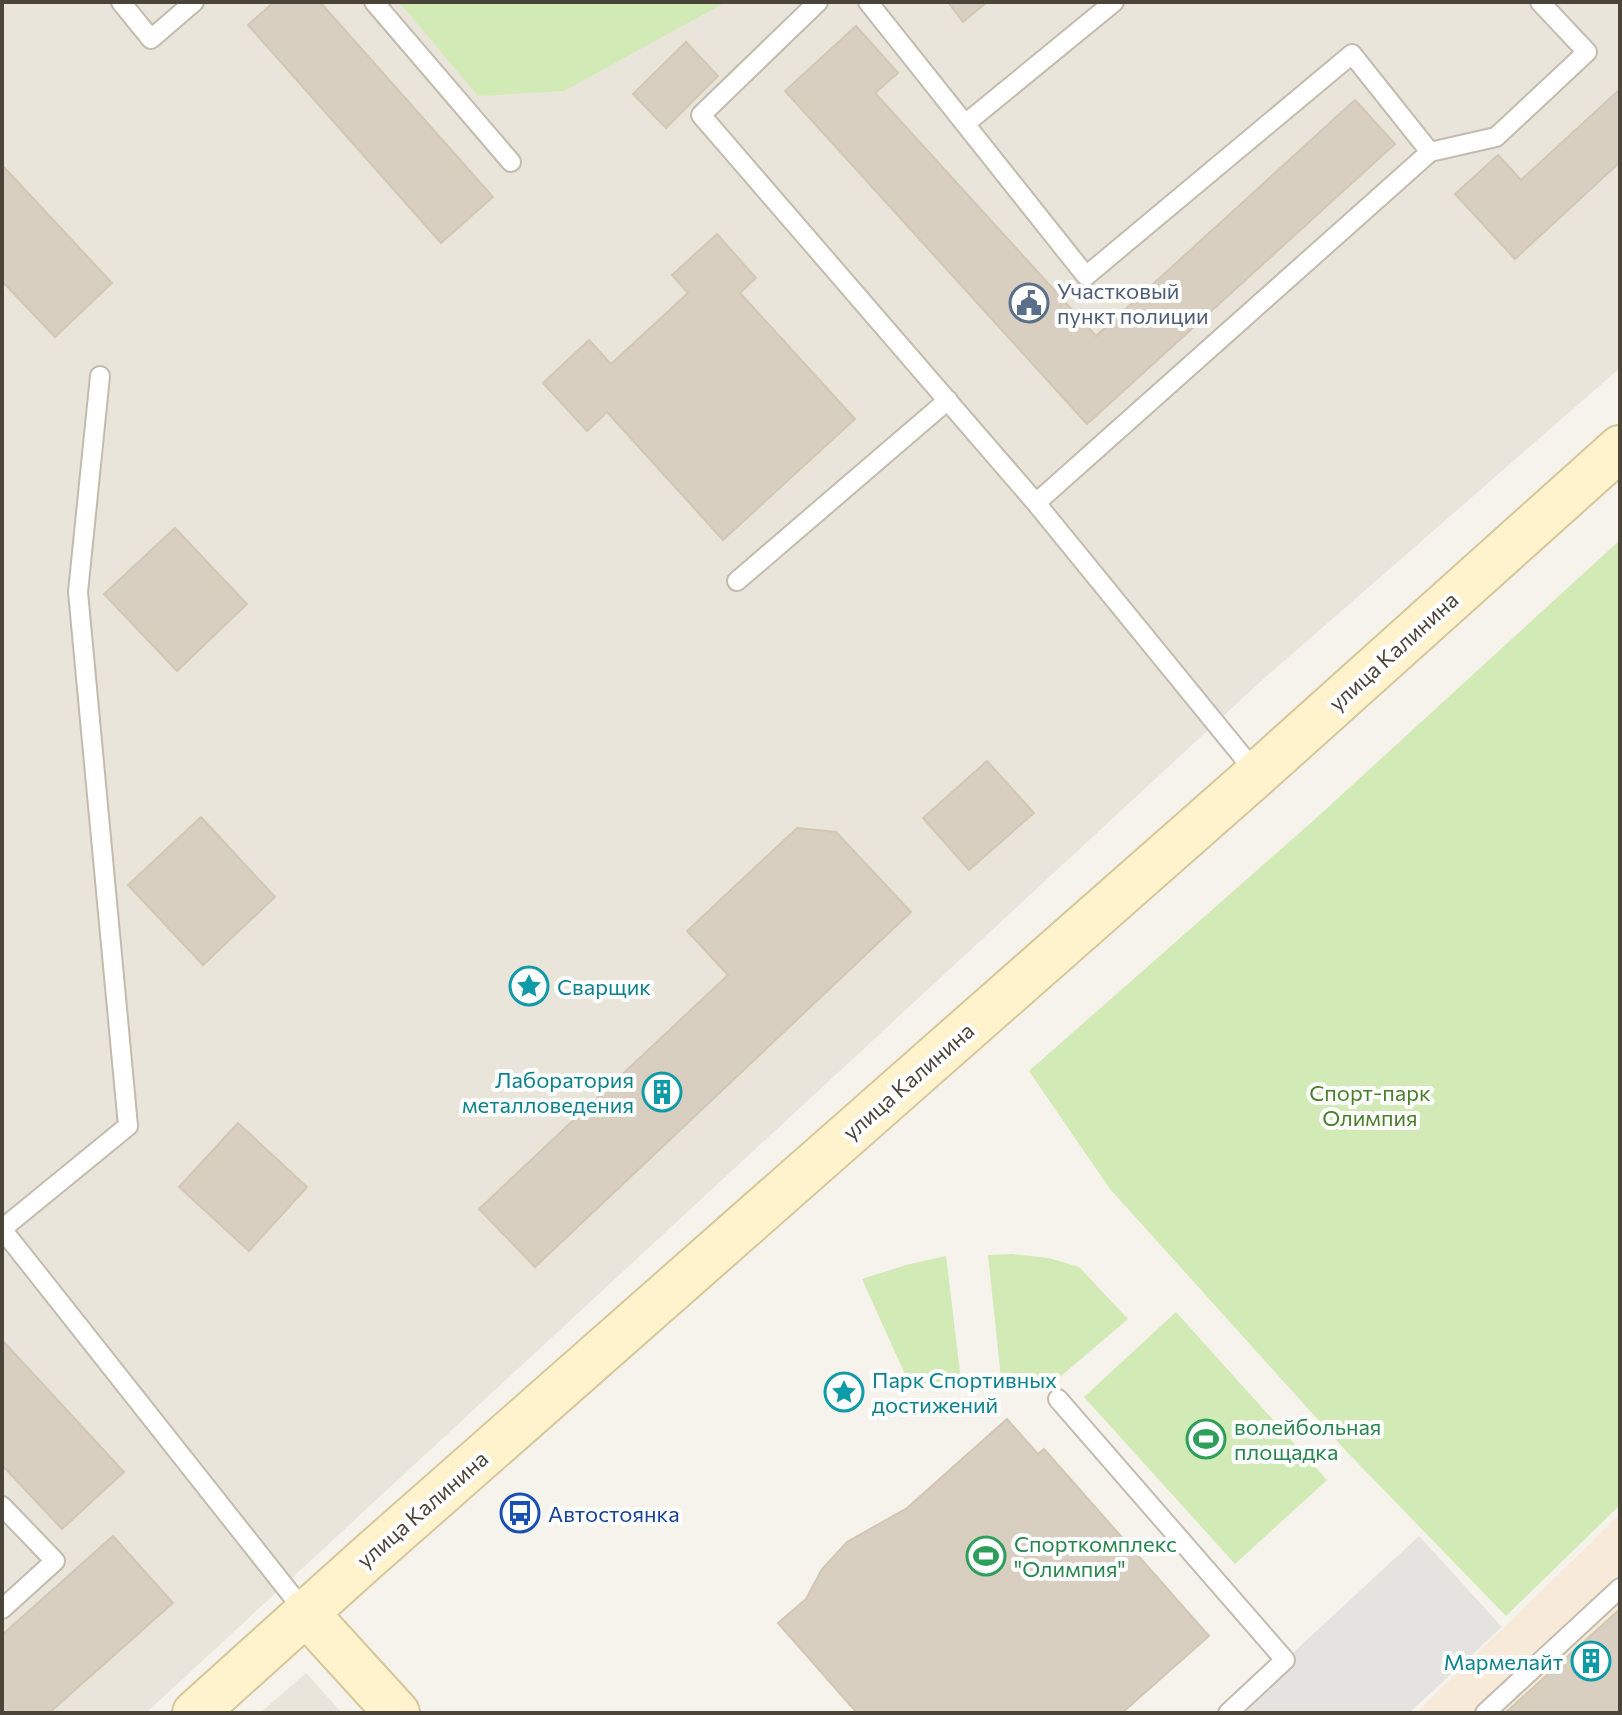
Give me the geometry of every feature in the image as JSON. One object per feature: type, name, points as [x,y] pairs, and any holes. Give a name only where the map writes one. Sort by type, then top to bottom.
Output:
[{"type":"main road","name":"улица Калинина","points":[[195,1713],[305,1612],[1257,774],[1620,448]]},
{"type":"main road","points":[[305,1612],[397,1713]]},
{"type":"lane","points":[[121,2],[151,39],[194,2]]},
{"type":"lane","points":[[374,2],[511,162]]},
{"type":"lane","points":[[818,2],[701,115],[1036,503],[1257,774]]},
{"type":"lane","points":[[868,2],[1086,276],[1352,54],[1430,152]]},
{"type":"lane","points":[[965,124],[1114,2]]},
{"type":"lane","points":[[1036,503],[1430,152],[1496,137],[1587,52],[1540,2]]},
{"type":"lane","points":[[100,376],[78,592],[128,1126],[2,1229],[305,1612]]},
{"type":"lane","points":[[737,581],[948,400]]},
{"type":"lane","points":[[1058,1399],[1285,1660],[1228,1713]]},
{"type":"lane","points":[[2,1506],[55,1561],[2,1609]]},
{"type":"lane","points":[[1485,1713],[1620,1588]]},
{"type":"shaded area","points":[[2,2],[1620,2],[1620,368],[1260,682],[146,1713],[2,1713]]},
{"type":"shaded area","points":[[1620,1514],[1620,1713],[1416,1713]]},
{"type":"shaded area","points":[[1419,1536],[1502,1627],[1409,1713],[1228,1713]]},
{"type":"shaded area","points":[[306,1673],[342,1713],[260,1713]]},
{"type":"green space","points":[[399,2],[726,2],[564,91],[478,96]]},
{"type":"green space","name":"Спорт-парк Олимпия","points":[[1620,540],[1620,1505],[1506,1616],[1348,1453],[1110,1189],[1029,1071],[1313,821]]},
{"type":"green space","points":[[988,1255],[1049,1258],[1079,1267],[1128,1319],[1047,1388],[1020,1379],[1001,1378]]},
{"type":"green space","points":[[946,1256],[961,1380],[913,1392],[862,1279]]},
{"type":"green space","name":"волейбольная площадка","points":[[1176,1312],[1327,1480],[1235,1564],[1084,1397]]},
{"type":"building","points":[[274,2],[320,2],[493,197],[441,243],[248,25]]},
{"type":"building","points":[[948,2],[987,2],[963,22]]},
{"type":"building","points":[[856,26],[898,73],[875,93],[1096,336],[1355,100],[1395,144],[1087,424],[785,91]]},
{"type":"building","points":[[686,42],[718,76],[666,128],[633,94]]},
{"type":"building","points":[[1620,89],[1620,162],[1515,259],[1455,194],[1498,155],[1521,180]]},
{"type":"building","points":[[2,165],[112,283],[55,337],[2,281]]},
{"type":"building","points":[[717,234],[756,278],[740,293],[855,419],[723,540],[607,412],[587,431],[543,383],[589,340],[611,364],[688,293],[672,275]]},
{"type":"building","points":[[175,528],[247,604],[177,671],[104,594]]},
{"type":"building","points":[[987,761],[1034,813],[969,870],[923,818]]},
{"type":"building","points":[[201,817],[275,897],[203,965],[128,885]]},
{"type":"building","name":"Лаборатория металловедения","points":[[797,828],[836,832],[911,912],[535,1267],[479,1209],[728,975],[687,931]]},
{"type":"building","points":[[238,1123],[307,1187],[249,1251],[179,1187]]},
{"type":"building","points":[[2,1340],[124,1472],[62,1529],[2,1465]]},
{"type":"building","name":"Спорткомплекс \"Олимпия\"","points":[[1007,1419],[1038,1454],[1044,1449],[1209,1636],[1122,1713],[857,1713],[778,1623],[806,1599],[822,1569],[847,1542],[907,1508]]},
{"type":"building","points":[[113,1536],[173,1603],[49,1713],[2,1713],[2,1635]]},
{"type":"building","name":"Мармелайт","points":[[1620,1609],[1620,1713],[1505,1713]]},
{"type":"place","name":"Участковый пункт полиции","points":[[1029,303]]},
{"type":"place","name":"Сварщик","points":[[529,986]]},
{"type":"place","name":"Лаборатория металловедения","points":[[662,1092]]},
{"type":"place","name":"Парк Спортивных достижений","points":[[844,1392]]},
{"type":"place","name":"волейбольная площадка","points":[[1206,1439]]},
{"type":"place","name":"Автостоянка","points":[[520,1513]]},
{"type":"place","name":"Спорткомплекс \"Олимпия\"","points":[[986,1556]]},
{"type":"place","name":"Мармелайт","points":[[1591,1661]]}]
